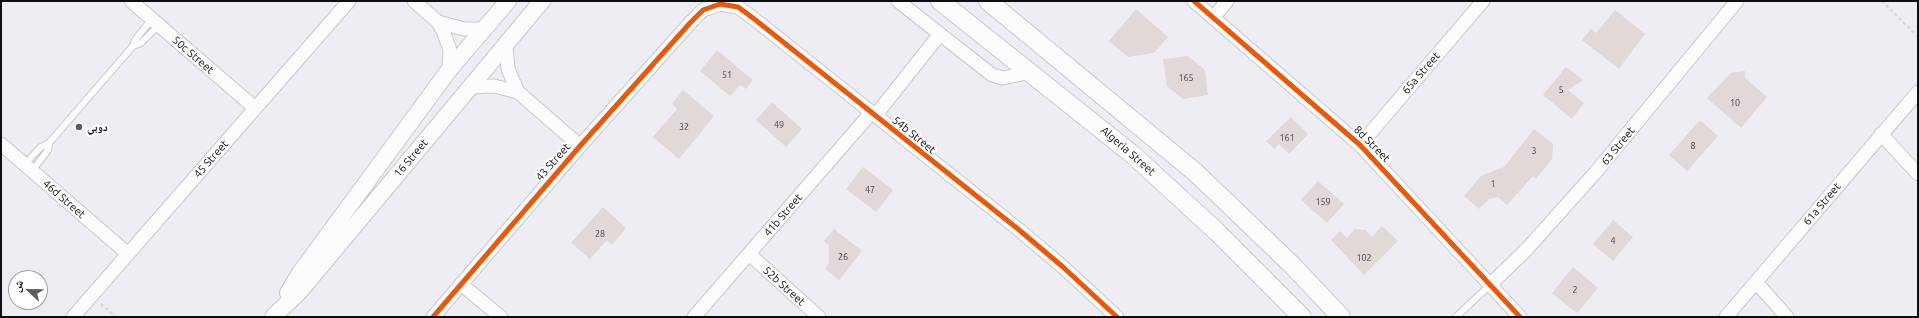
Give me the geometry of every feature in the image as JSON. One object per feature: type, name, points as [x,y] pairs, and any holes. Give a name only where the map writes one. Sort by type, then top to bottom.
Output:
[{"type":"main road","name":"Algeria Street","points":[[940,1],[1104,131],[1174,192],[1257,271],[1302,317]]},
{"type":"main road","points":[[988,1],[1195,172],[1292,265],[1340,317]]},
{"type":"street","name":"50c Street","points":[[131,1],[255,108]]},
{"type":"street","name":"45 Street","points":[[73,317],[349,1]]},
{"type":"street","points":[[414,1],[438,22],[448,40],[450,50],[449,70]]},
{"type":"street","name":"16 Street","points":[[275,315],[300,273],[449,70],[508,1]]},
{"type":"street","name":"16 Street","points":[[275,315],[301,290],[542,1]]},
{"type":"street","points":[[898,1],[998,78],[1031,72]]},
{"type":"street","name":"8d Street","points":[[1194,1],[1360,145],[1491,284],[1520,317]]},
{"type":"street","points":[[1214,17],[1227,1]]},
{"type":"street","name":"65a Street","points":[[1360,145],[1483,1]]},
{"type":"street","name":"63 Street","points":[[1491,284],[1532,243],[1595,174],[1737,1]]},
{"type":"street","name":"54b Street","points":[[690,23],[703,10],[720,4],[738,7],[1018,229],[1063,267],[1117,317]]},
{"type":"street","points":[[438,22],[464,30],[483,29]]},
{"type":"street","name":"43 Street","points":[[433,317],[580,146],[690,23]]},
{"type":"street","name":"41b Street","points":[[694,317],[873,115],[940,34]]},
{"type":"street","points":[[506,44],[508,69],[518,92],[580,146]]},
{"type":"street","points":[[470,87],[494,86],[518,92]]},
{"type":"street","name":"61a Street","points":[[1726,317],[1918,92]]},
{"type":"street","points":[[1881,134],[1918,174]]},
{"type":"street","name":"46d Street","points":[[1,144],[128,254]]},
{"type":"street","name":"52b Street","points":[[749,254],[819,317]]},
{"type":"street","points":[[1756,282],[1787,317]]},
{"type":"street","points":[[461,284],[501,317]]},
{"type":"lane","points":[[28,168],[48,150],[50,143],[133,46],[135,40],[156,22]]},
{"type":"lane","points":[[28,168],[41,147],[50,143]]},
{"type":"lane","points":[[1456,317],[1491,284]]},
{"type":"path","points":[[1882,1],[1918,37]]},
{"type":"path","points":[[92,296],[116,317]]},
{"type":"building","points":[[1136,9],[1168,37],[1154,53],[1128,57],[1109,41]]},
{"type":"building","points":[[1615,10],[1645,34],[1619,69],[1582,40],[1591,29],[1596,33]]},
{"type":"building","points":[[717,50],[753,80],[746,89],[740,85],[730,96],[700,71]]},
{"type":"building","points":[[1188,56],[1205,70],[1208,95],[1183,99],[1167,86],[1163,59]]},
{"type":"building","points":[[1566,67],[1583,80],[1568,90],[1584,103],[1572,119],[1543,95]]},
{"type":"building","points":[[1745,71],[1745,78],[1767,97],[1741,128],[1707,98],[1731,73]]},
{"type":"building","points":[[683,90],[714,116],[679,159],[653,137],[677,109],[672,104]]},
{"type":"building","points":[[772,102],[802,129],[786,147],[756,120]]},
{"type":"building","points":[[1291,117],[1308,134],[1289,154],[1279,144],[1274,149],[1266,141]]},
{"type":"building","points":[[1700,120],[1718,136],[1687,171],[1669,155]]},
{"type":"building","points":[[1534,129],[1553,144],[1552,159],[1536,179],[1533,176],[1507,205],[1498,197],[1489,199],[1479,209],[1464,196],[1481,176],[1504,167]]},
{"type":"building","points":[[863,167],[893,190],[876,212],[846,189]]},
{"type":"building","points":[[1318,181],[1344,204],[1327,223],[1301,200]]},
{"type":"building","points":[[603,207],[626,228],[612,245],[607,240],[590,259],[571,243]]},
{"type":"building","points":[[1613,220],[1633,237],[1613,261],[1593,244]]},
{"type":"building","points":[[1382,226],[1398,241],[1364,275],[1331,240],[1340,231],[1347,238],[1355,229],[1366,230],[1372,237]]},
{"type":"building","points":[[834,229],[862,251],[839,280],[825,269],[829,263],[829,245],[824,241]]},
{"type":"building","points":[[1573,267],[1598,288],[1577,313],[1552,293]]},
{"type":"cycle path","points":[[1194,1],[1360,145],[1520,317]]},
{"type":"cycle path","points":[[433,317],[580,146],[690,23],[703,10],[720,4],[738,7],[753,18],[1018,229],[1063,267],[1117,317]]},
{"type":"place","name":"دوبي","points":[[79,127]]}]
